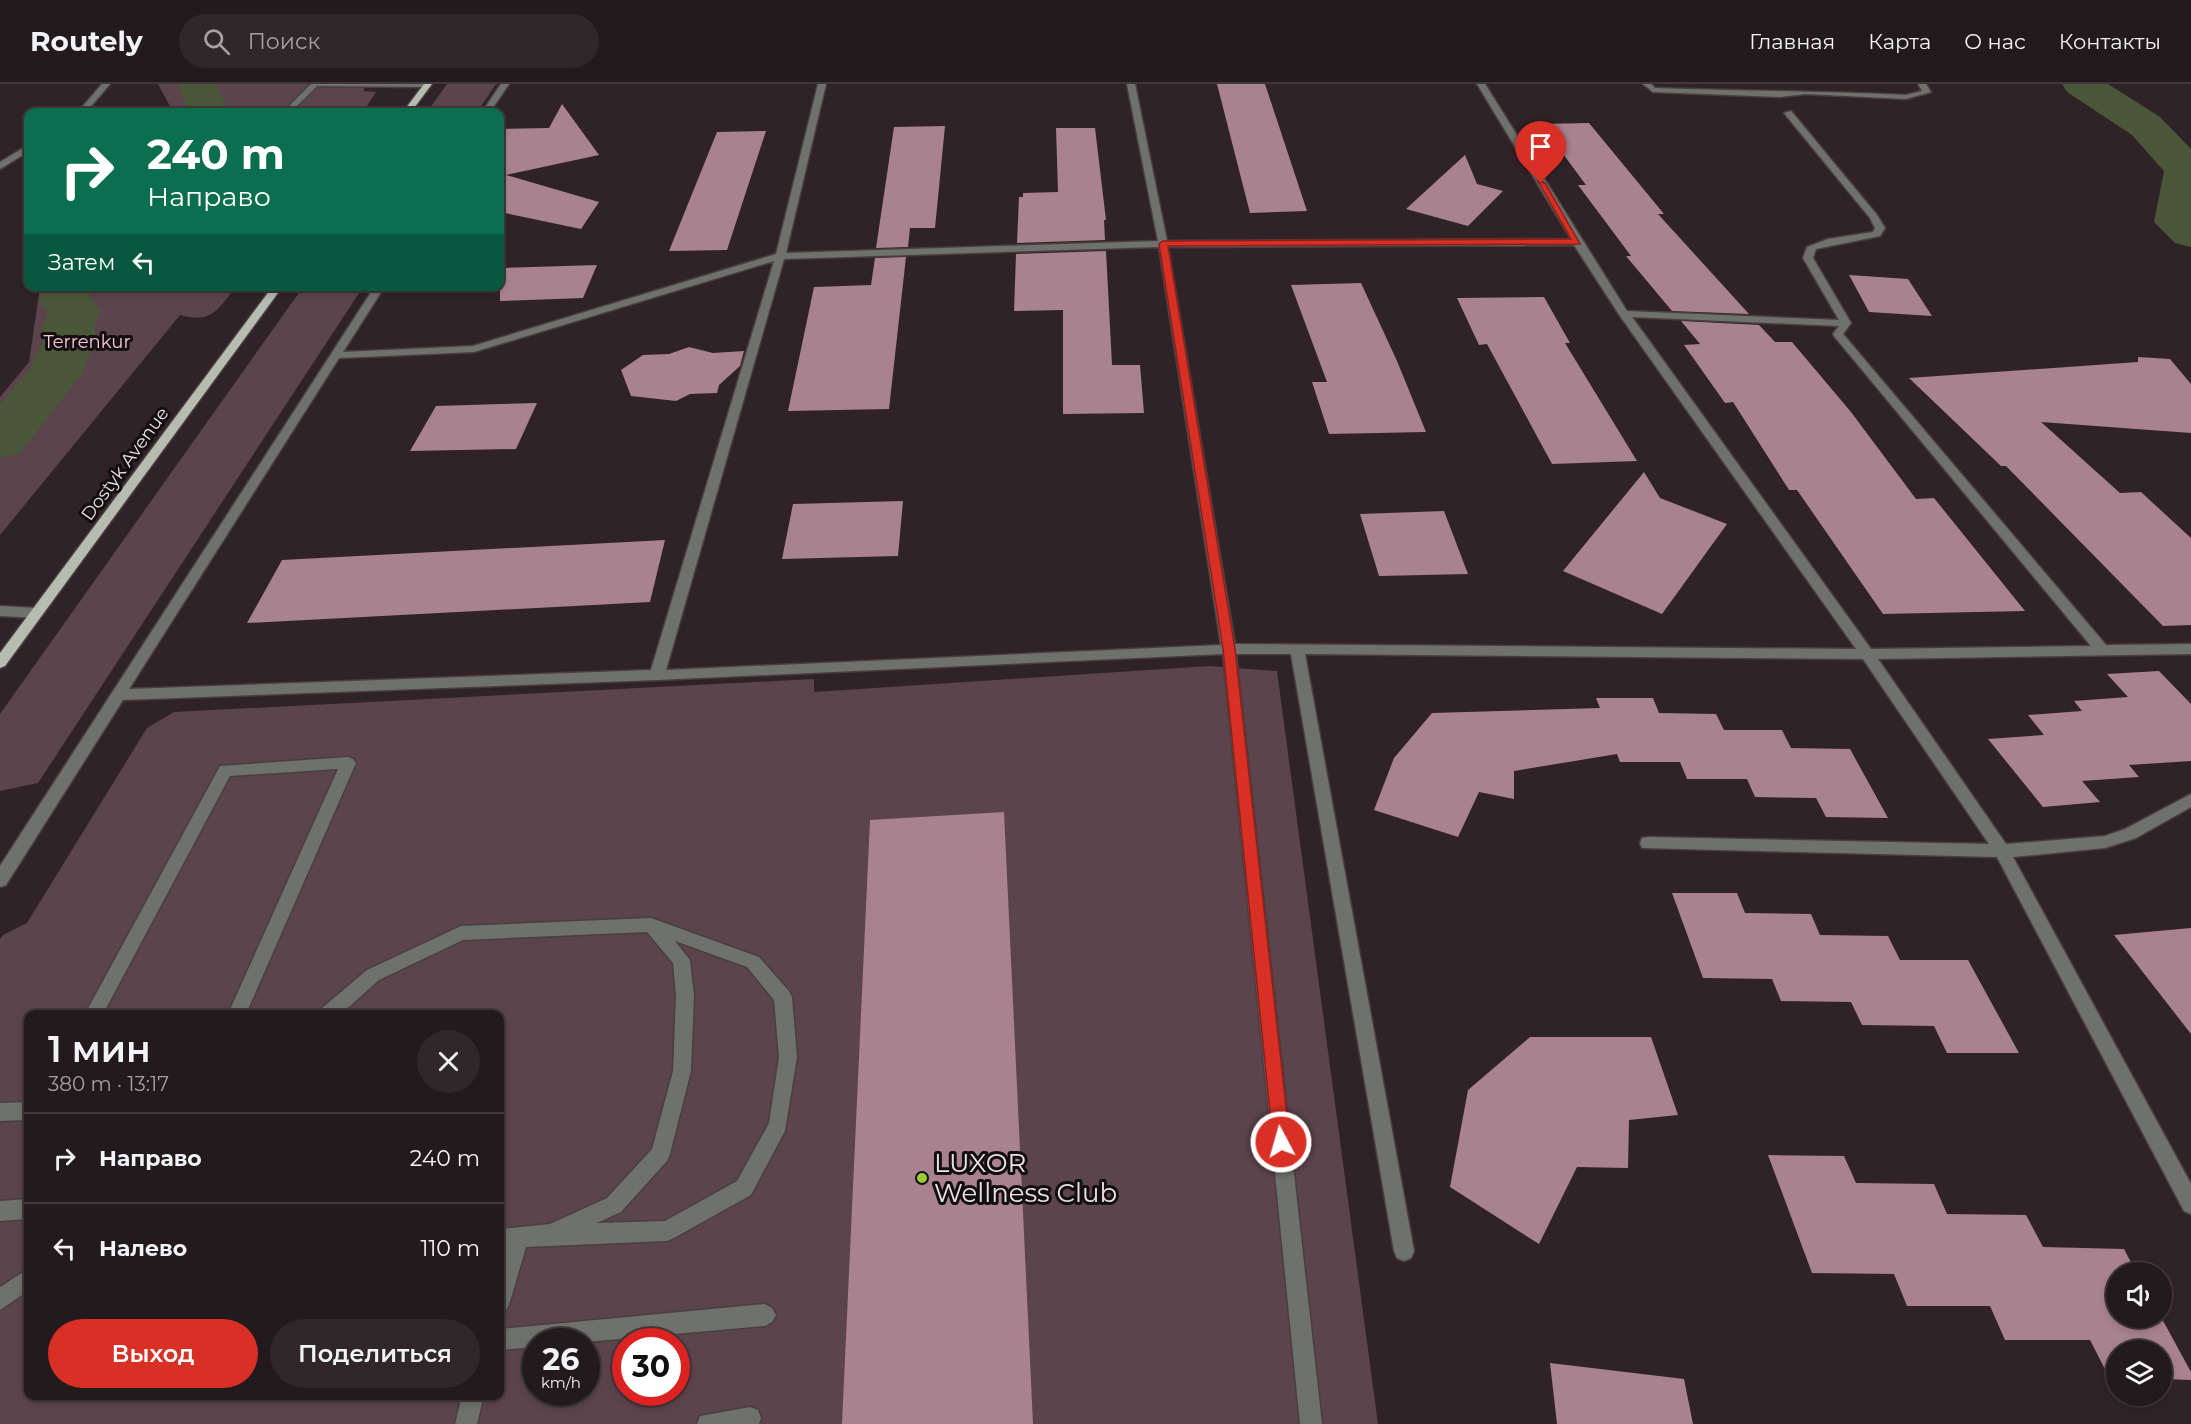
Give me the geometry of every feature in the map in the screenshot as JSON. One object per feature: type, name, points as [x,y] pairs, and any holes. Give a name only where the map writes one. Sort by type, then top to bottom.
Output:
[{"type":"main road","points":[[410,108],[428,84]]},
{"type":"main road","name":"Dostyk Avenue","points":[[0,663],[274,291]]},
{"type":"street","points":[[85,108],[106,84]]},
{"type":"street","points":[[291,108],[315,84],[428,84]]},
{"type":"street","points":[[489,108],[505,84]]},
{"type":"street","points":[[657,675],[780,256],[822,84]]},
{"type":"street","points":[[1131,84],[1163,244],[1229,649],[1311,1424]]},
{"type":"street","points":[[1481,84],[1577,242],[1624,314],[1868,654],[2002,852],[2191,1204]]},
{"type":"street","points":[[1647,84],[1653,90],[1780,95],[1804,92],[1906,97],[1927,92],[1922,84]]},
{"type":"street","points":[[1804,92],[1815,84]]},
{"type":"street","points":[[1788,113],[1874,217],[1880,228],[1877,234],[1866,238],[1825,241],[1812,247],[1808,258],[1846,322]]},
{"type":"street","points":[[0,166],[24,151]]},
{"type":"street","points":[[339,355],[474,349],[780,256],[1163,244],[1577,242]]},
{"type":"street","points":[[0,880],[339,355],[377,291]]},
{"type":"street","points":[[1624,314],[1846,322]]},
{"type":"street","points":[[1846,322],[1838,334],[2102,650]]},
{"type":"street","points":[[0,611],[37,613]]},
{"type":"street","points":[[119,695],[657,675],[1229,649],[1868,654],[2191,648]]},
{"type":"street","points":[[1297,650],[1404,1251]]},
{"type":"street","points":[[96,1010],[225,770],[348,763],[239,1010]]},
{"type":"street","points":[[1648,843],[2002,852],[2105,842],[2130,834],[2191,800]]},
{"type":"street","points":[[550,1234],[614,1205],[660,1154],[682,1071],[685,996],[681,960],[651,925]]},
{"type":"street","points":[[333,1010],[373,975],[461,933],[651,925],[753,962],[783,997],[789,1057],[778,1125],[744,1188],[667,1231],[550,1234],[509,1238],[504,1274]]},
{"type":"street","points":[[0,1112],[24,1111]]},
{"type":"street","points":[[0,1211],[24,1209]]},
{"type":"street","points":[[0,1300],[24,1282]]},
{"type":"street","points":[[504,1340],[765,1315]]},
{"type":"street","points":[[466,1424],[472,1400]]},
{"type":"street","points":[[708,1424],[750,1418]]},
{"type":"green space","points":[[158,84],[367,84],[363,91],[376,92],[366,108],[171,108]]},
{"type":"green space","points":[[447,84],[496,84],[480,108],[430,108]]},
{"type":"green space","name":"Terrenkur","points":[[39,291],[233,291],[213,313],[207,316],[200,318],[180,315],[0,535],[0,397],[29,362]]},
{"type":"green space","points":[[300,291],[360,291],[38,783],[0,791],[0,714]]},
{"type":"green space","name":"LUXOR Wellness Club","points":[[1209,666],[1277,671],[1378,1424],[0,1424],[0,939],[3,935],[27,923],[147,728],[174,712],[814,679],[814,692]]},
{"type":"building","points":[[1217,84],[1265,84],[1307,211],[1250,213]]},
{"type":"building","points":[[562,104],[599,155],[506,175],[599,202],[581,229],[504,213],[504,129],[549,128]]},
{"type":"building","points":[[1589,123],[1664,214],[1658,214],[1749,314],[1672,311],[1626,256],[1631,256],[1578,185],[1586,185],[1541,124]]},
{"type":"building","points":[[945,126],[935,228],[910,228],[908,247],[876,248],[894,127]]},
{"type":"building","points":[[1056,128],[1095,128],[1106,220],[1104,220],[1105,240],[1017,243],[1019,197],[1023,197],[1023,193],[1058,192]]},
{"type":"building","points":[[766,131],[727,250],[669,251],[717,132]]},
{"type":"building","points":[[1465,155],[1477,184],[1503,191],[1468,226],[1406,209]]},
{"type":"building","points":[[1106,251],[1112,365],[1140,365],[1144,413],[1063,414],[1063,310],[1014,311],[1016,254]]},
{"type":"building","points":[[906,257],[889,409],[788,411],[814,287],[871,285],[875,258]]},
{"type":"building","points":[[597,265],[583,298],[500,301],[500,291],[504,291],[504,268]]},
{"type":"building","points":[[1849,275],[1908,279],[1932,316],[1869,312]]},
{"type":"building","points":[[1361,283],[1397,361],[1426,432],[1329,434],[1312,382],[1327,382],[1291,285]]},
{"type":"building","points":[[1544,297],[1570,343],[1565,343],[1637,461],[1552,464],[1487,344],[1479,345],[1457,298]]},
{"type":"building","points":[[1681,321],[1759,325],[1775,342],[1792,342],[1851,412],[1916,499],[1934,498],[2025,611],[1883,614],[1797,490],[1789,490],[1733,402],[1725,403],[1684,345],[1700,344]]},
{"type":"building","points":[[689,347],[713,353],[744,351],[740,366],[719,385],[717,393],[690,394],[676,401],[631,396],[621,370],[643,355],[669,354]]},
{"type":"building","points":[[2138,357],[2170,359],[2191,384],[2191,433],[2041,422],[2120,493],[2141,492],[2191,538],[2191,625],[2163,626],[2006,466],[2001,466],[1909,378],[2138,362]]},
{"type":"building","points":[[537,403],[516,449],[410,451],[436,406]]},
{"type":"building","points":[[1644,472],[1660,498],[1727,524],[1662,614],[1563,571]]},
{"type":"building","points":[[903,501],[898,556],[782,559],[793,504]]},
{"type":"building","points":[[1444,511],[1468,574],[1379,576],[1360,514]]},
{"type":"building","points":[[665,540],[650,602],[247,623],[282,560]]},
{"type":"building","points":[[2159,671],[2191,704],[2191,761],[2129,765],[2139,777],[2082,781],[2100,802],[2043,807],[1988,739],[2044,735],[2028,715],[2082,711],[2074,701],[2128,697],[2107,674]]},
{"type":"building","points":[[1596,698],[1653,698],[1659,713],[1716,714],[1724,730],[1782,730],[1791,748],[1850,749],[1888,818],[1826,817],[1816,798],[1755,797],[1747,779],[1687,779],[1680,762],[1620,762],[1617,754],[1514,771],[1514,799],[1479,792],[1458,837],[1374,810],[1394,758],[1432,713],[1600,708]]},
{"type":"building","points":[[1004,812],[1033,1424],[842,1424],[870,820]]},
{"type":"building","points":[[1672,893],[1737,893],[1745,913],[1811,914],[1820,935],[1888,936],[1900,960],[1968,960],[2019,1053],[1947,1053],[1934,1026],[1862,1025],[1851,1002],[1781,1001],[1772,979],[1703,978]]},
{"type":"building","points":[[2191,928],[2191,1034],[2114,935]]},
{"type":"building","points":[[1530,1037],[1651,1037],[1678,1115],[1629,1120],[1628,1168],[1577,1167],[1539,1244],[1450,1187],[1468,1090]]},
{"type":"building","points":[[1768,1155],[1844,1156],[1856,1183],[1934,1184],[1947,1214],[2026,1215],[2043,1247],[2124,1249],[2131,1262],[2106,1262],[2106,1328],[2167,1328],[2191,1372],[2191,1380],[2172,1379],[2172,1340],[2106,1340],[2106,1371],[2090,1340],[2005,1340],[1990,1306],[1907,1306],[1894,1274],[1812,1273]]},
{"type":"building","points":[[1550,1363],[1684,1379],[1693,1424],[1557,1424]]},
{"type":"waterway","points":[[197,84],[207,108]]},
{"type":"waterway","points":[[2081,84],[2146,126],[2186,169],[2177,222],[2191,233]]},
{"type":"waterway","points":[[0,441],[54,375],[71,337],[68,329],[75,310],[64,300],[66,291]]},
{"type":"place","name":"LUXOR Wellness Club","points":[[922,1178]]},
{"type":"route","points":[[1281,1142],[1229,649],[1163,244],[1577,242],[1541,183]]}]
